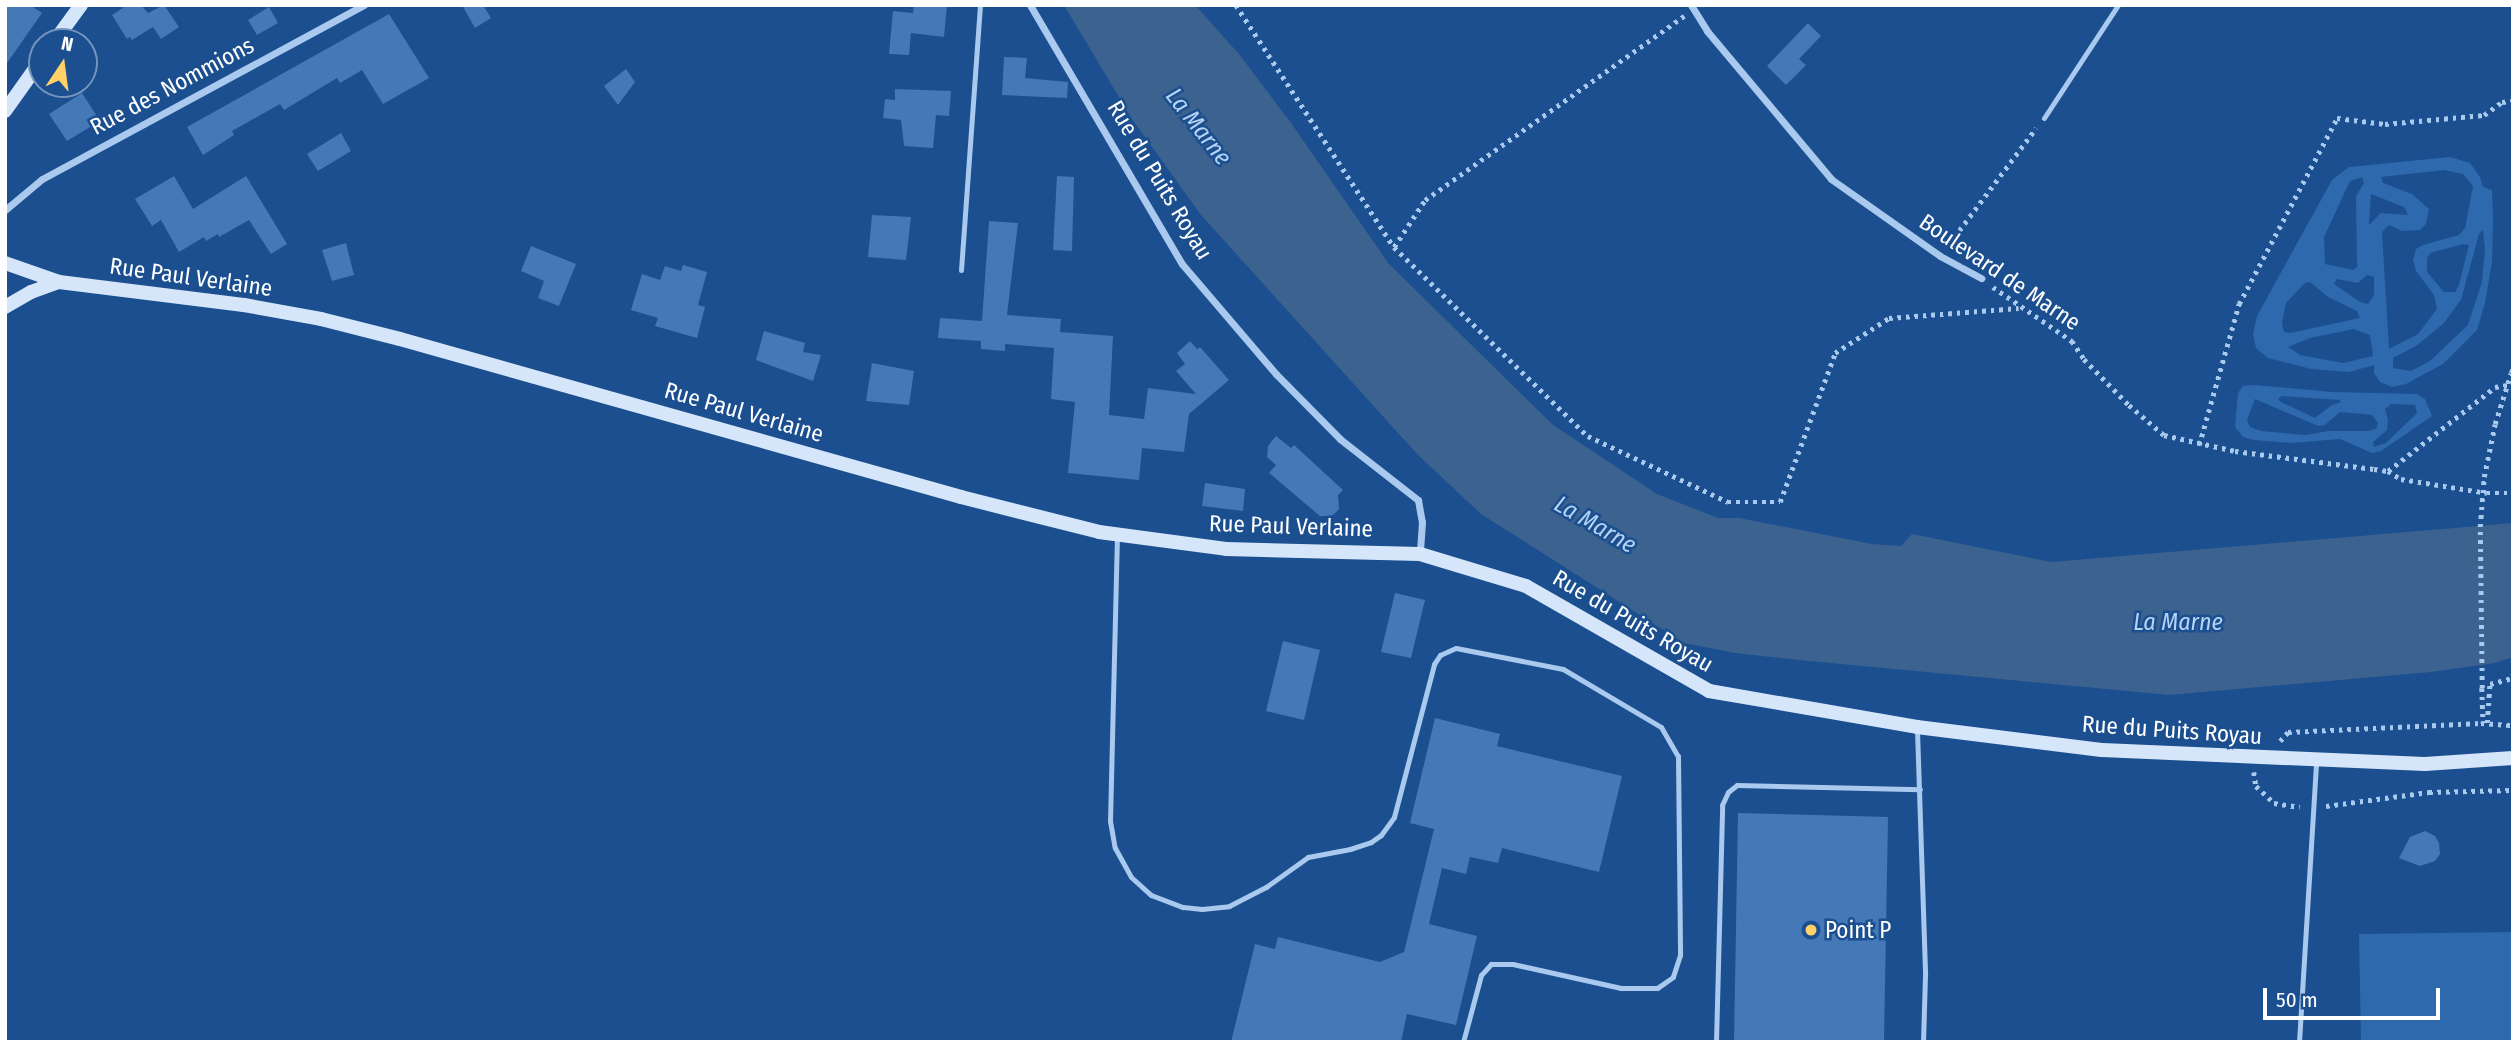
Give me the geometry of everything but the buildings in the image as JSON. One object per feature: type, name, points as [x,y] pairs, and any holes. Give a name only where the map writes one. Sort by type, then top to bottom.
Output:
[{"type":"street","points":[[64,28],[81,5]]},
{"type":"street","name":"Rue des Nommions","points":[[5,210],[42,179],[364,5]]},
{"type":"street","name":"Rue du Puits Royau","points":[[1030,5],[1181,264],[1276,374],[1331,429],[1418,499],[1422,522],[1420,554],[1526,586],[1709,691],[1917,727],[2102,750],[2258,759],[2425,764],[2513,758]]},
{"type":"street","name":"Boulevard de Marne","points":[[1692,8],[1707,31],[1830,179],[1940,256],[1981,278]]},
{"type":"street","points":[[5,111],[28,79]]},
{"type":"street","name":"Rue Paul Verlaine","points":[[5,263],[59,282],[244,305],[321,319],[400,338],[961,498],[1117,535],[1226,549],[1420,554]]},
{"type":"street","name":"Rue Paul Verlaine","points":[[5,307],[31,292],[59,282]]},
{"type":"lane","points":[[961,270],[980,5]]},
{"type":"lane","points":[[2044,118],[2118,5]]},
{"type":"lane","points":[[1117,535],[1110,821],[1115,848],[1131,877],[1151,895],[1183,906],[1202,909],[1229,906],[1266,887],[1308,857],[1350,849],[1371,842],[1381,835],[1394,817],[1434,664],[1440,655],[1456,648],[1563,668],[1661,727],[1678,756],[1680,955],[1673,977],[1657,988],[1621,988],[1514,964],[1491,964],[1481,975],[1463,1042]]},
{"type":"lane","points":[[1917,727],[1925,975],[1923,1042]]},
{"type":"lane","points":[[2299,1042],[2310,808],[2315,761]]},
{"type":"lane","points":[[1716,1042],[1722,805],[1728,792],[1737,785],[1920,789]]},
{"type":"path","points":[[1236,5],[1394,247],[1588,436],[1728,502],[1780,502],[1835,353],[1889,318],[2019,308]]},
{"type":"path","points":[[1394,247],[1425,200],[1692,8]]},
{"type":"path","points":[[2199,444],[2239,304],[2337,118],[2385,124],[2484,115],[2502,102],[2513,101]]},
{"type":"path","points":[[1940,256],[2044,118]]},
{"type":"path","name":"Boulevard de Marne","points":[[1981,278],[2019,308],[2045,321],[2071,341],[2084,359],[2129,405],[2164,435],[2199,444],[2325,465],[2388,471],[2401,479],[2487,493],[2513,493]]},
{"type":"path","points":[[2485,723],[2482,688],[2480,527],[2484,477],[2495,425],[2512,370]]},
{"type":"path","points":[[2388,471],[2494,387],[2513,384]]},
{"type":"path","points":[[2485,723],[2490,684],[2513,678]]},
{"type":"path","points":[[2513,725],[2485,723],[2288,732],[2258,759],[2256,786],[2274,803],[2310,808],[2429,792],[2513,790]]},
{"type":"shaded area","points":[[2450,157],[2470,163],[2480,177],[2483,187],[2492,190],[2492,262],[2477,330],[2443,364],[2406,384],[2392,387],[2380,382],[2374,373],[2374,365],[2349,372],[2311,369],[2268,358],[2256,348],[2253,334],[2257,316],[2332,180],[2349,167]],"holes":[[[2444,170],[2463,174],[2473,186],[2465,228],[2459,235],[2416,249],[2413,260],[2416,271],[2434,295],[2437,309],[2418,334],[2389,349],[2382,232],[2389,225],[2402,231],[2420,230],[2426,224],[2429,209],[2412,194],[2383,183],[2381,177]],[[2362,177],[2364,183],[2356,196],[2357,267],[2353,270],[2325,264],[2324,237],[2350,181]],[[2371,194],[2404,207],[2408,215],[2381,213],[2369,225]],[[2483,230],[2485,250],[2482,282],[2468,325],[2430,361],[2411,371],[2393,368],[2393,358],[2416,346],[2443,324],[2461,300],[2479,234]],[[2463,244],[2469,245],[2455,292],[2444,292],[2427,272],[2427,258],[2430,253]],[[2367,275],[2374,277],[2374,295],[2368,304],[2360,302],[2334,284],[2337,279],[2358,283]],[[2310,282],[2328,297],[2357,311],[2360,318],[2284,332],[2282,323],[2286,303],[2305,283]],[[2354,329],[2370,335],[2373,356],[2343,363],[2300,355],[2288,347],[2310,338]]]},
{"type":"shaded area","points":[[2243,386],[2417,394],[2425,399],[2432,416],[2381,451],[2372,453],[2340,439],[2291,443],[2254,440],[2243,437],[2235,427],[2238,393]],"holes":[[[2282,396],[2340,400],[2341,402],[2332,405],[2315,418],[2281,402],[2278,399]],[[2255,399],[2318,426],[2325,425],[2340,412],[2372,415],[2378,423],[2376,429],[2368,431],[2328,431],[2306,435],[2261,431],[2250,427],[2247,420]],[[2391,404],[2415,405],[2417,413],[2386,443],[2374,447],[2373,442],[2387,430],[2385,409]]]},
{"type":"shaded area","points":[[2513,932],[2513,1042],[2361,1042],[2359,934]]},
{"type":"water","name":"La Marne","points":[[1064,5],[1195,5],[1239,54],[1291,123],[1389,264],[1553,425],[1657,494],[1718,518],[1739,518],[1872,544],[1901,546],[1912,534],[2051,562],[2513,523],[2513,657],[2495,663],[2431,672],[2169,695],[1799,660],[1735,653],[1684,643],[1481,514],[1417,454],[1201,215],[1132,119]]},
{"type":"place","name":"Point P","points":[[1811,930]]}]
